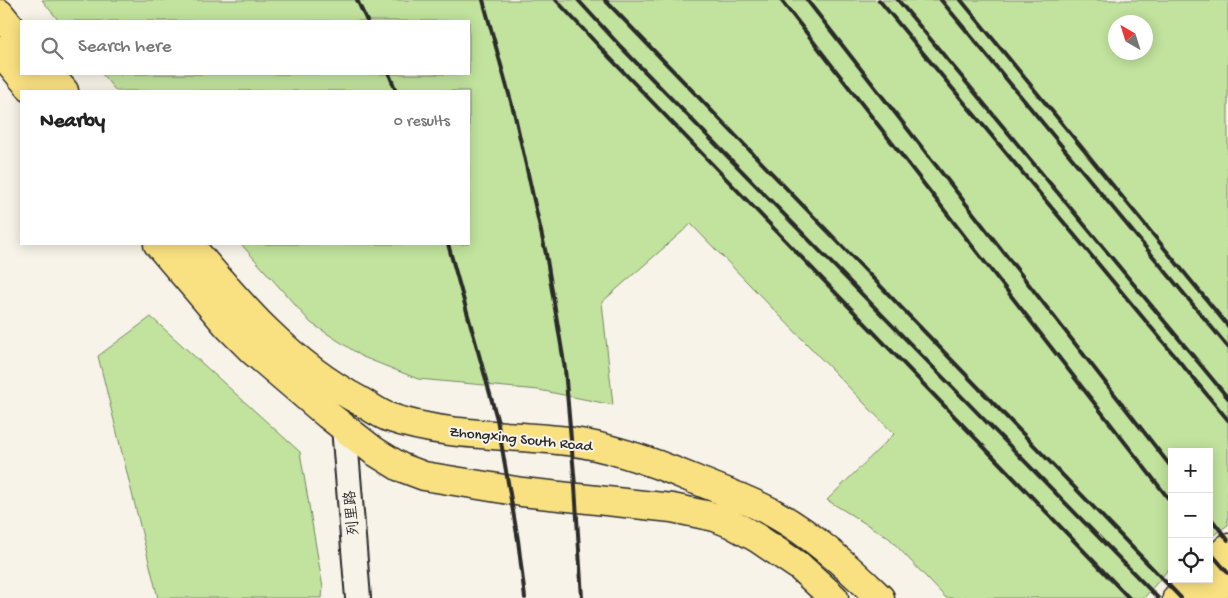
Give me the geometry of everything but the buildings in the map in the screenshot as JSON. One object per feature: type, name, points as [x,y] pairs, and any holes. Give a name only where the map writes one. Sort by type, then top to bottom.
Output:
[{"type":"main road","points":[[0,14],[20,39]]},
{"type":"main road","points":[[0,51],[32,90]]},
{"type":"main road","points":[[50,75],[63,90]]},
{"type":"main road","points":[[159,245],[233,332],[276,372],[374,451],[400,467],[424,476],[522,492],[672,508],[715,517],[757,538],[800,567],[834,598]]},
{"type":"main road","name":"Zhongxing South Road","points":[[190,245],[244,309],[291,354],[336,388],[386,416],[419,426],[444,430],[569,442],[614,449],[662,466],[773,513],[818,543],[856,574],[880,598]]},
{"type":"main road","points":[[1213,562],[1228,548]]},
{"type":"main road","points":[[1204,598],[1228,579]]},
{"type":"main road","points":[[1177,598],[1191,583]]},
{"type":"street","name":"列里路","points":[[344,427],[358,598]]},
{"type":"green space","points":[[42,0],[1228,0],[1228,525],[1213,535],[1213,448],[1168,448],[1168,570],[1144,598],[946,598],[889,538],[827,500],[894,434],[691,224],[602,302],[613,405],[539,390],[418,379],[363,357],[311,323],[242,245],[470,245],[470,90],[115,90],[103,75],[470,75],[470,20],[58,20]]},
{"type":"green space","points":[[151,317],[300,452],[323,588],[322,598],[158,598],[98,356]]},
{"type":"railway","points":[[357,0],[367,20]]},
{"type":"railway","points":[[483,0],[515,116],[546,254],[565,369],[582,598]]},
{"type":"railway","points":[[556,0],[1129,598]]},
{"type":"railway","points":[[578,0],[621,47],[1158,598]]},
{"type":"railway","points":[[605,0],[1181,598]]},
{"type":"railway","points":[[781,0],[1168,498]]},
{"type":"railway","points":[[807,0],[1168,463]]},
{"type":"railway","points":[[879,0],[1228,420]]},
{"type":"railway","points":[[898,0],[1228,398]]},
{"type":"railway","points":[[941,0],[1228,347]]},
{"type":"railway","points":[[961,0],[1228,326]]},
{"type":"railway","points":[[389,75],[396,90]]},
{"type":"railway","points":[[448,245],[497,419],[518,540],[525,598]]},
{"type":"railway","points":[[1213,521],[1228,540]]},
{"type":"railway","points":[[1213,556],[1228,573]]}]
